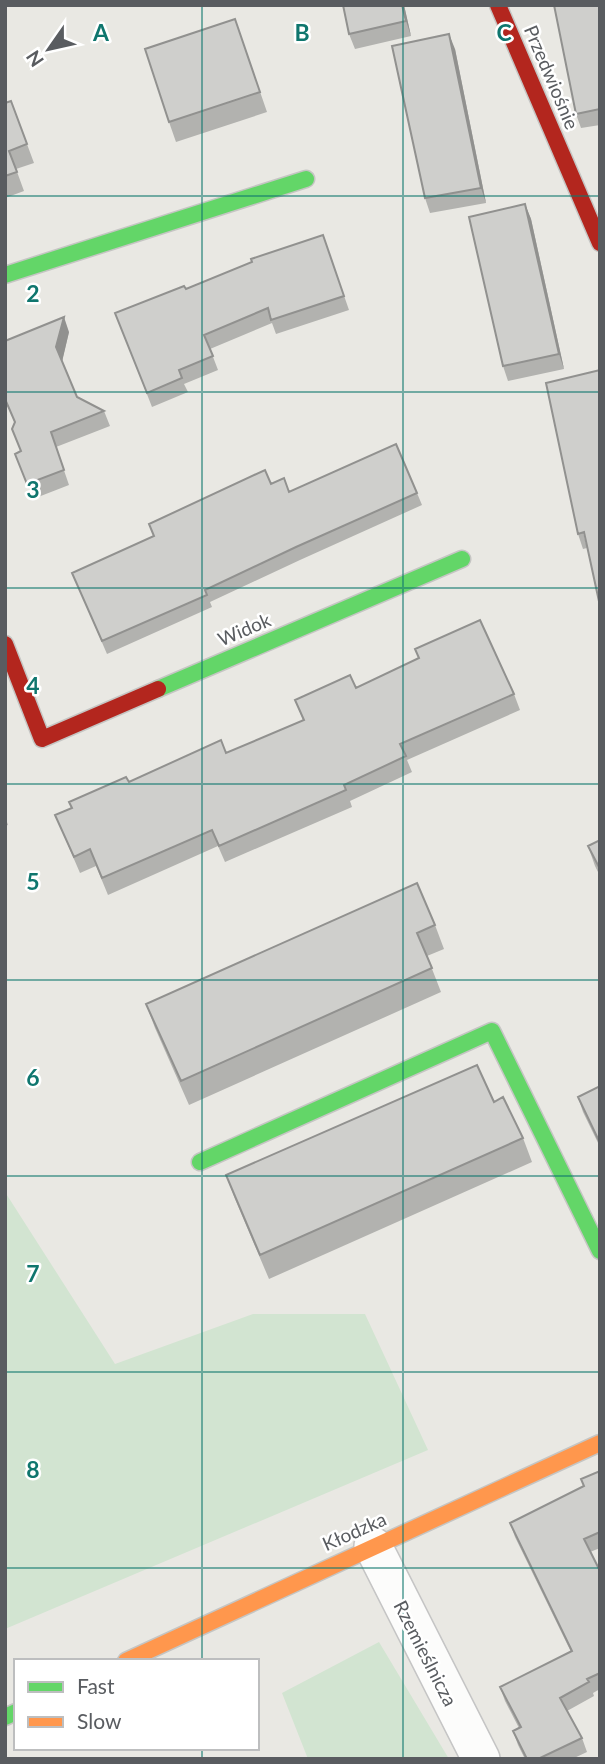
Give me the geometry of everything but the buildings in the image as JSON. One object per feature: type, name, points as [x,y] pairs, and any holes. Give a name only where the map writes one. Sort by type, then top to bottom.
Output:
[{"type":"street","name":"Przedwiośnie","points":[[498,5],[600,243]]},
{"type":"street","points":[[5,275],[306,179]]},
{"type":"street","name":"Widok","points":[[5,643],[42,739],[462,559]]},
{"type":"street","points":[[200,1162],[492,1031],[600,1251]]},
{"type":"street","name":"Kłodzka","points":[[130,1659],[600,1443]]},
{"type":"street","name":"Rzemieślnicza","points":[[373,1546],[481,1759]]},
{"type":"green space","points":[[5,1192],[115,1364],[253,1314],[365,1314],[428,1450],[5,1629]]},
{"type":"green space","points":[[379,1642],[449,1759],[308,1759],[282,1693]]},
{"type":"traffic: fast","points":[[5,275],[306,179]]},
{"type":"traffic: fast","points":[[158,689],[462,559]]},
{"type":"traffic: fast","points":[[200,1162],[492,1031],[600,1251]]},
{"type":"traffic: fast","points":[[5,1717],[14,1713]]},
{"type":"traffic: slow","points":[[130,1659],[600,1443]]},
{"type":"traffic: jam","points":[[498,5],[600,243]]},
{"type":"traffic: jam","points":[[5,644],[42,739],[158,689]]}]
